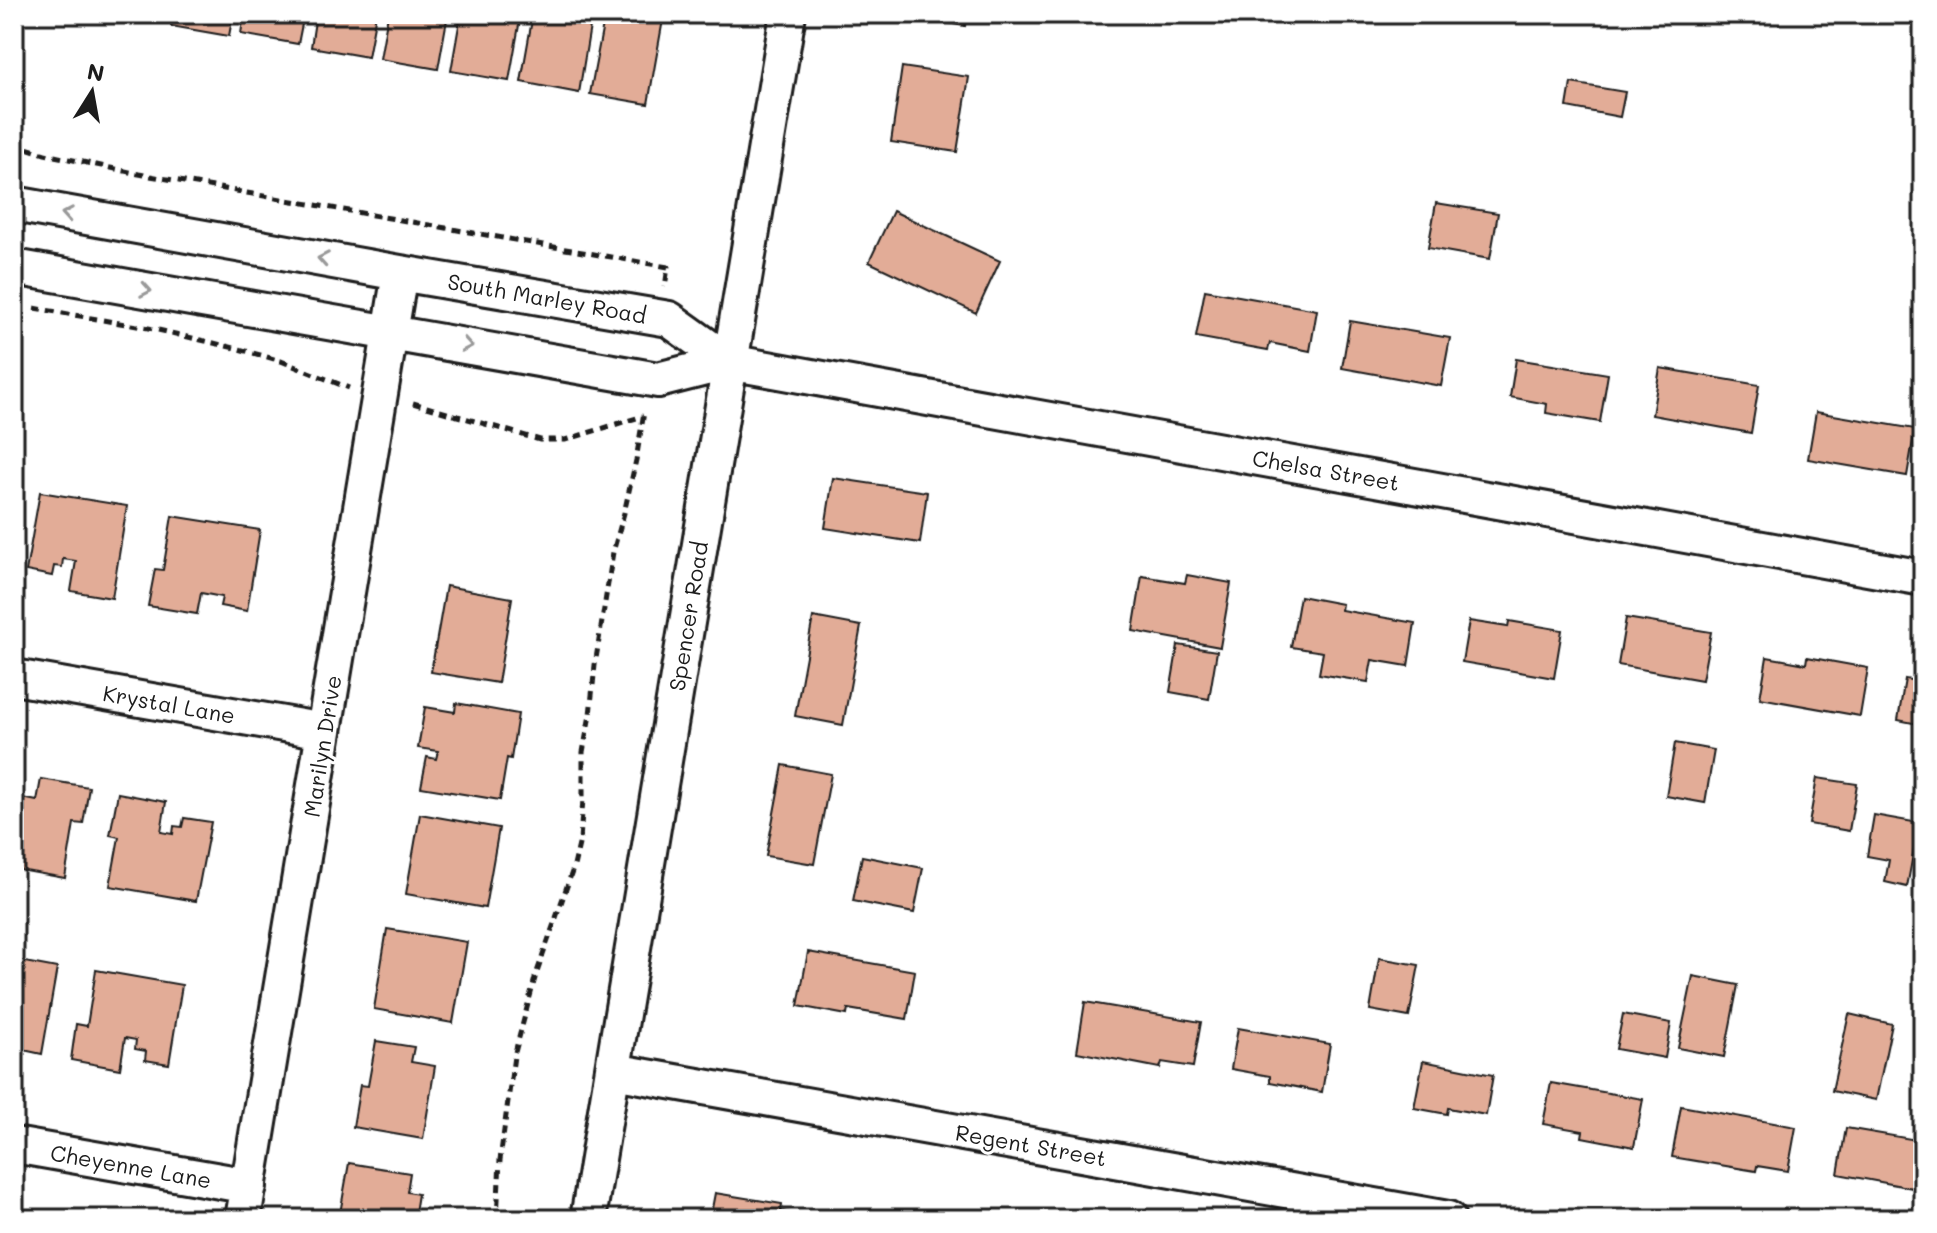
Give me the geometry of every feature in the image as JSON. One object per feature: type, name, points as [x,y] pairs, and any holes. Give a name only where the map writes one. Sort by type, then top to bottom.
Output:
[{"type":"street","name":"Spencer Road","points":[[588,1219],[788,14]]},
{"type":"street","name":"South Marley Road","points":[[14,204],[669,319],[729,362]]},
{"type":"street","points":[[14,267],[658,380],[729,362]]},
{"type":"street","name":"Marilyn Drive","points":[[246,1203],[400,273]]},
{"type":"street","name":"Chelsa Street","points":[[729,362],[1923,578]]},
{"type":"street","name":"Krystal Lane","points":[[14,677],[324,731]]},
{"type":"street","name":"Regent Street","points":[[613,1071],[1448,1219]]},
{"type":"street","name":"Cheyenne Lane","points":[[14,1145],[246,1203]]},
{"type":"path","points":[[14,144],[45,154],[139,174],[668,267],[659,317]]},
{"type":"path","points":[[26,306],[154,329],[239,349],[281,361],[342,387],[441,410],[540,440],[565,440],[643,416]]},
{"type":"path","points":[[497,1219],[500,1160],[514,1056],[535,978],[580,840],[583,752],[595,665],[613,552],[636,460],[649,378]]},
{"type":"building","points":[[132,14],[161,14],[160,19]]},
{"type":"building","points":[[173,14],[233,14],[229,36],[171,26]]},
{"type":"building","points":[[244,14],[304,14],[298,44],[241,34]]},
{"type":"building","points":[[316,14],[376,14],[368,57],[311,47]]},
{"type":"building","points":[[388,14],[448,14],[438,69],[380,59]]},
{"type":"building","points":[[461,14],[521,14],[509,81],[451,71]]},
{"type":"building","points":[[533,14],[592,14],[579,93],[521,82]]},
{"type":"building","points":[[605,14],[664,14],[648,104],[590,94]]},
{"type":"building","points":[[913,14],[967,14],[965,26],[912,17]]},
{"type":"building","points":[[902,67],[969,77],[957,152],[891,142]]},
{"type":"building","points":[[1571,83],[1625,92],[1620,117],[1567,107]]},
{"type":"building","points":[[1436,203],[1498,213],[1490,259],[1428,248]]},
{"type":"building","points":[[893,211],[1000,261],[976,313],[869,262]]},
{"type":"building","points":[[1205,290],[1317,310],[1310,351],[1270,343],[1268,350],[1196,337]]},
{"type":"building","points":[[1350,321],[1450,338],[1441,386],[1342,368]]},
{"type":"building","points":[[1516,359],[1608,374],[1600,422],[1546,413],[1547,404],[1510,397]]},
{"type":"building","points":[[1660,368],[1759,385],[1751,433],[1652,415]]},
{"type":"building","points":[[1816,412],[1915,429],[1907,476],[1808,459]]},
{"type":"building","points":[[833,478],[927,492],[920,543],[825,528]]},
{"type":"building","points":[[40,492],[127,506],[112,598],[71,591],[76,561],[63,559],[62,567],[54,566],[52,576],[26,571]]},
{"type":"building","points":[[172,516],[260,530],[247,611],[220,606],[222,597],[201,593],[197,614],[148,606],[155,569],[163,570]]},
{"type":"building","points":[[1187,575],[1231,583],[1220,647],[1133,631],[1142,576],[1185,583]]},
{"type":"building","points":[[446,586],[512,598],[498,683],[431,672]]},
{"type":"building","points":[[1300,596],[1342,604],[1341,610],[1415,623],[1408,666],[1372,660],[1368,682],[1319,674],[1323,652],[1291,647]]},
{"type":"building","points":[[813,617],[861,626],[843,725],[795,716]]},
{"type":"building","points":[[1626,618],[1711,632],[1702,680],[1618,665]]},
{"type":"building","points":[[1469,621],[1508,627],[1509,621],[1562,630],[1554,678],[1462,662]]},
{"type":"building","points":[[1178,645],[1217,651],[1209,699],[1170,692]]},
{"type":"building","points":[[1767,657],[1806,664],[1807,657],[1868,668],[1860,716],[1760,698]]},
{"type":"building","points":[[1905,679],[1923,682],[1923,725],[1898,720]]},
{"type":"building","points":[[456,703],[518,714],[500,800],[421,787],[427,757],[436,759],[438,751],[418,748],[425,707],[455,712]]},
{"type":"building","points":[[1675,743],[1714,750],[1705,803],[1666,796]]},
{"type":"building","points":[[783,765],[831,774],[814,864],[766,856]]},
{"type":"building","points":[[1817,778],[1857,784],[1849,831],[1809,824]]},
{"type":"building","points":[[41,779],[89,787],[83,824],[74,823],[65,878],[14,869],[14,787],[19,788],[17,797],[37,801]]},
{"type":"building","points":[[118,793],[166,802],[161,832],[173,834],[174,826],[182,827],[184,818],[211,822],[196,901],[110,886],[119,837],[110,835]]},
{"type":"building","points":[[420,814],[499,828],[485,908],[406,894]]},
{"type":"building","points":[[1874,815],[1919,823],[1907,887],[1885,882],[1889,860],[1867,856]]},
{"type":"building","points":[[862,856],[923,868],[914,913],[853,901]]},
{"type":"building","points":[[387,929],[467,942],[453,1023],[374,1009]]},
{"type":"building","points":[[808,952],[915,971],[907,1019],[848,1009],[847,1015],[798,1006]]},
{"type":"building","points":[[1379,958],[1419,965],[1409,1017],[1370,1010]]},
{"type":"building","points":[[14,960],[57,968],[42,1054],[14,1048]]},
{"type":"building","points":[[96,970],[182,985],[169,1064],[145,1060],[146,1051],[135,1049],[136,1040],[125,1038],[120,1069],[71,1060],[76,1024],[87,1026]]},
{"type":"building","points":[[1693,976],[1738,985],[1724,1057],[1678,1048]]},
{"type":"building","points":[[1085,1002],[1201,1022],[1193,1067],[1162,1062],[1160,1068],[1077,1052]]},
{"type":"building","points":[[1623,1014],[1671,1023],[1665,1058],[1616,1049]]},
{"type":"building","points":[[1849,1014],[1892,1024],[1876,1100],[1832,1091]]},
{"type":"building","points":[[1238,1028],[1330,1044],[1322,1092],[1270,1082],[1270,1076],[1231,1069]]},
{"type":"building","points":[[376,1041],[414,1047],[411,1062],[435,1066],[423,1139],[353,1127],[360,1085],[368,1086]]},
{"type":"building","points":[[1423,1061],[1493,1075],[1486,1115],[1448,1108],[1447,1114],[1414,1108]]},
{"type":"building","points":[[1551,1083],[1643,1099],[1634,1147],[1582,1137],[1583,1131],[1543,1124]]},
{"type":"building","points":[[1681,1106],[1796,1127],[1788,1171],[1757,1166],[1756,1171],[1672,1157]]},
{"type":"building","points":[[1846,1128],[1923,1141],[1923,1190],[1838,1174]]},
{"type":"building","points":[[349,1163],[410,1173],[407,1192],[418,1194],[414,1219],[339,1219]]},
{"type":"building","points":[[715,1193],[782,1204],[781,1211],[820,1219],[710,1219]]}]
